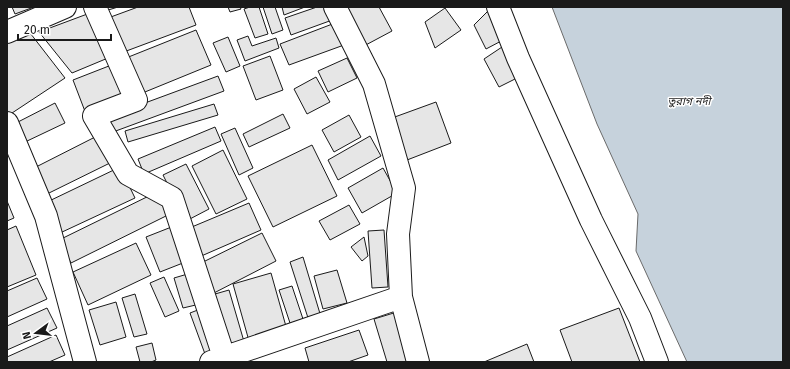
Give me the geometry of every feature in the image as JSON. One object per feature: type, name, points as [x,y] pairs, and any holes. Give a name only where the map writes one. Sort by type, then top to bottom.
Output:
[{"type":"street","points":[[7,32],[65,7]]},
{"type":"street","points":[[95,7],[136,100],[94,116],[128,174],[172,198],[217,360],[401,297]]},
{"type":"street","points":[[335,7],[374,84],[404,188],[398,234],[401,297],[418,362]]},
{"type":"street","points":[[498,7],[518,58],[591,220],[640,318],[657,362]]},
{"type":"street","points":[[7,123],[46,216],[85,362]]},
{"type":"water","name":"তুরাগ নদী","points":[[552,7],[783,7],[783,362],[687,362],[636,251],[638,214],[597,124]]},
{"type":"building","points":[[12,7],[34,7],[15,14]]},
{"type":"building","points":[[103,7],[118,7],[105,11]]},
{"type":"building","points":[[138,7],[189,7],[196,25],[121,53],[108,18]]},
{"type":"building","points":[[228,7],[240,7],[241,9],[230,12]]},
{"type":"building","points":[[259,7],[268,34],[255,38],[244,9]]},
{"type":"building","points":[[263,7],[275,7],[283,30],[272,34]]},
{"type":"building","points":[[282,7],[305,7],[284,15]]},
{"type":"building","points":[[317,7],[330,7],[335,19],[291,35],[285,18]]},
{"type":"building","points":[[340,7],[379,7],[392,31],[362,47]]},
{"type":"building","points":[[445,8],[461,30],[435,48],[425,22]]},
{"type":"building","points":[[489,10],[505,39],[486,49],[474,25]]},
{"type":"building","points":[[90,13],[108,58],[72,73],[39,32]]},
{"type":"building","points":[[335,23],[344,45],[289,65],[280,44]]},
{"type":"building","points":[[27,29],[65,78],[9,115],[7,111],[7,43]]},
{"type":"building","points":[[196,30],[211,65],[140,94],[126,58]]},
{"type":"building","points":[[248,36],[252,46],[276,38],[279,48],[245,61],[237,40]]},
{"type":"building","points":[[228,37],[240,66],[226,72],[213,43]]},
{"type":"building","points":[[502,47],[519,77],[499,87],[484,59]]},
{"type":"building","points":[[270,56],[283,90],[256,100],[243,66]]},
{"type":"building","points":[[347,58],[357,78],[328,92],[318,71]]},
{"type":"building","points":[[114,64],[127,98],[86,114],[73,80]]},
{"type":"building","points":[[218,76],[224,91],[113,132],[107,117]]},
{"type":"building","points":[[316,77],[330,102],[307,114],[294,89]]},
{"type":"building","points":[[436,102],[451,143],[407,160],[392,118]]},
{"type":"building","points":[[55,103],[65,123],[25,142],[16,123]]},
{"type":"building","points":[[214,104],[218,115],[128,142],[125,131]]},
{"type":"building","points":[[283,114],[290,128],[249,147],[243,134]]},
{"type":"building","points":[[349,115],[361,137],[334,152],[322,130]]},
{"type":"building","points":[[215,127],[221,141],[144,174],[138,159]]},
{"type":"building","points":[[235,128],[253,168],[239,175],[221,134]]},
{"type":"building","points":[[101,134],[114,161],[47,194],[34,168]]},
{"type":"building","points":[[370,136],[381,156],[338,180],[328,160]]},
{"type":"building","points":[[312,145],[337,196],[273,227],[248,176]]},
{"type":"building","points":[[223,150],[247,199],[216,214],[192,166]]},
{"type":"building","points":[[186,164],[209,209],[186,221],[163,175]]},
{"type":"building","points":[[120,167],[135,198],[60,233],[45,203]]},
{"type":"building","points":[[383,168],[397,193],[362,213],[348,188]]},
{"type":"building","points":[[157,192],[168,215],[71,263],[59,240]]},
{"type":"building","points":[[7,201],[14,218],[7,221]]},
{"type":"building","points":[[249,203],[261,230],[199,257],[187,229]]},
{"type":"building","points":[[349,205],[360,224],[330,240],[319,221]]},
{"type":"building","points":[[16,226],[36,275],[7,287],[7,230]]},
{"type":"building","points":[[174,226],[188,261],[160,272],[146,237]]},
{"type":"building","points":[[384,230],[388,287],[372,288],[368,231]]},
{"type":"building","points":[[262,233],[276,261],[212,294],[197,265]]},
{"type":"building","points":[[364,237],[368,256],[362,261],[351,247]]},
{"type":"building","points":[[136,243],[151,275],[88,305],[73,272]]},
{"type":"building","points":[[303,257],[321,317],[309,321],[290,262]]},
{"type":"building","points":[[337,270],[347,303],[323,309],[314,276]]},
{"type":"building","points":[[191,273],[200,304],[183,308],[174,278]]},
{"type":"building","points":[[271,273],[287,330],[249,341],[233,284]]},
{"type":"building","points":[[164,277],[179,311],[165,317],[150,283]]},
{"type":"building","points":[[37,278],[47,299],[7,317],[7,291]]},
{"type":"building","points":[[292,286],[304,322],[291,326],[279,290]]},
{"type":"building","points":[[229,290],[245,345],[231,349],[215,294]]},
{"type":"building","points":[[135,294],[147,334],[134,337],[122,298]]},
{"type":"building","points":[[116,302],[126,337],[100,345],[89,310]]},
{"type":"building","points":[[47,308],[57,328],[7,350],[7,326]]},
{"type":"building","points":[[203,308],[218,349],[205,354],[190,313]]},
{"type":"building","points":[[619,308],[640,362],[572,362],[560,330]]},
{"type":"building","points":[[397,312],[413,362],[387,362],[374,319]]},
{"type":"building","points":[[359,330],[368,355],[348,362],[309,362],[305,348]]},
{"type":"building","points":[[56,335],[65,355],[49,362],[7,362],[7,357]]},
{"type":"building","points":[[152,343],[156,360],[151,362],[140,362],[136,347]]},
{"type":"building","points":[[527,344],[534,362],[484,362]]}]
